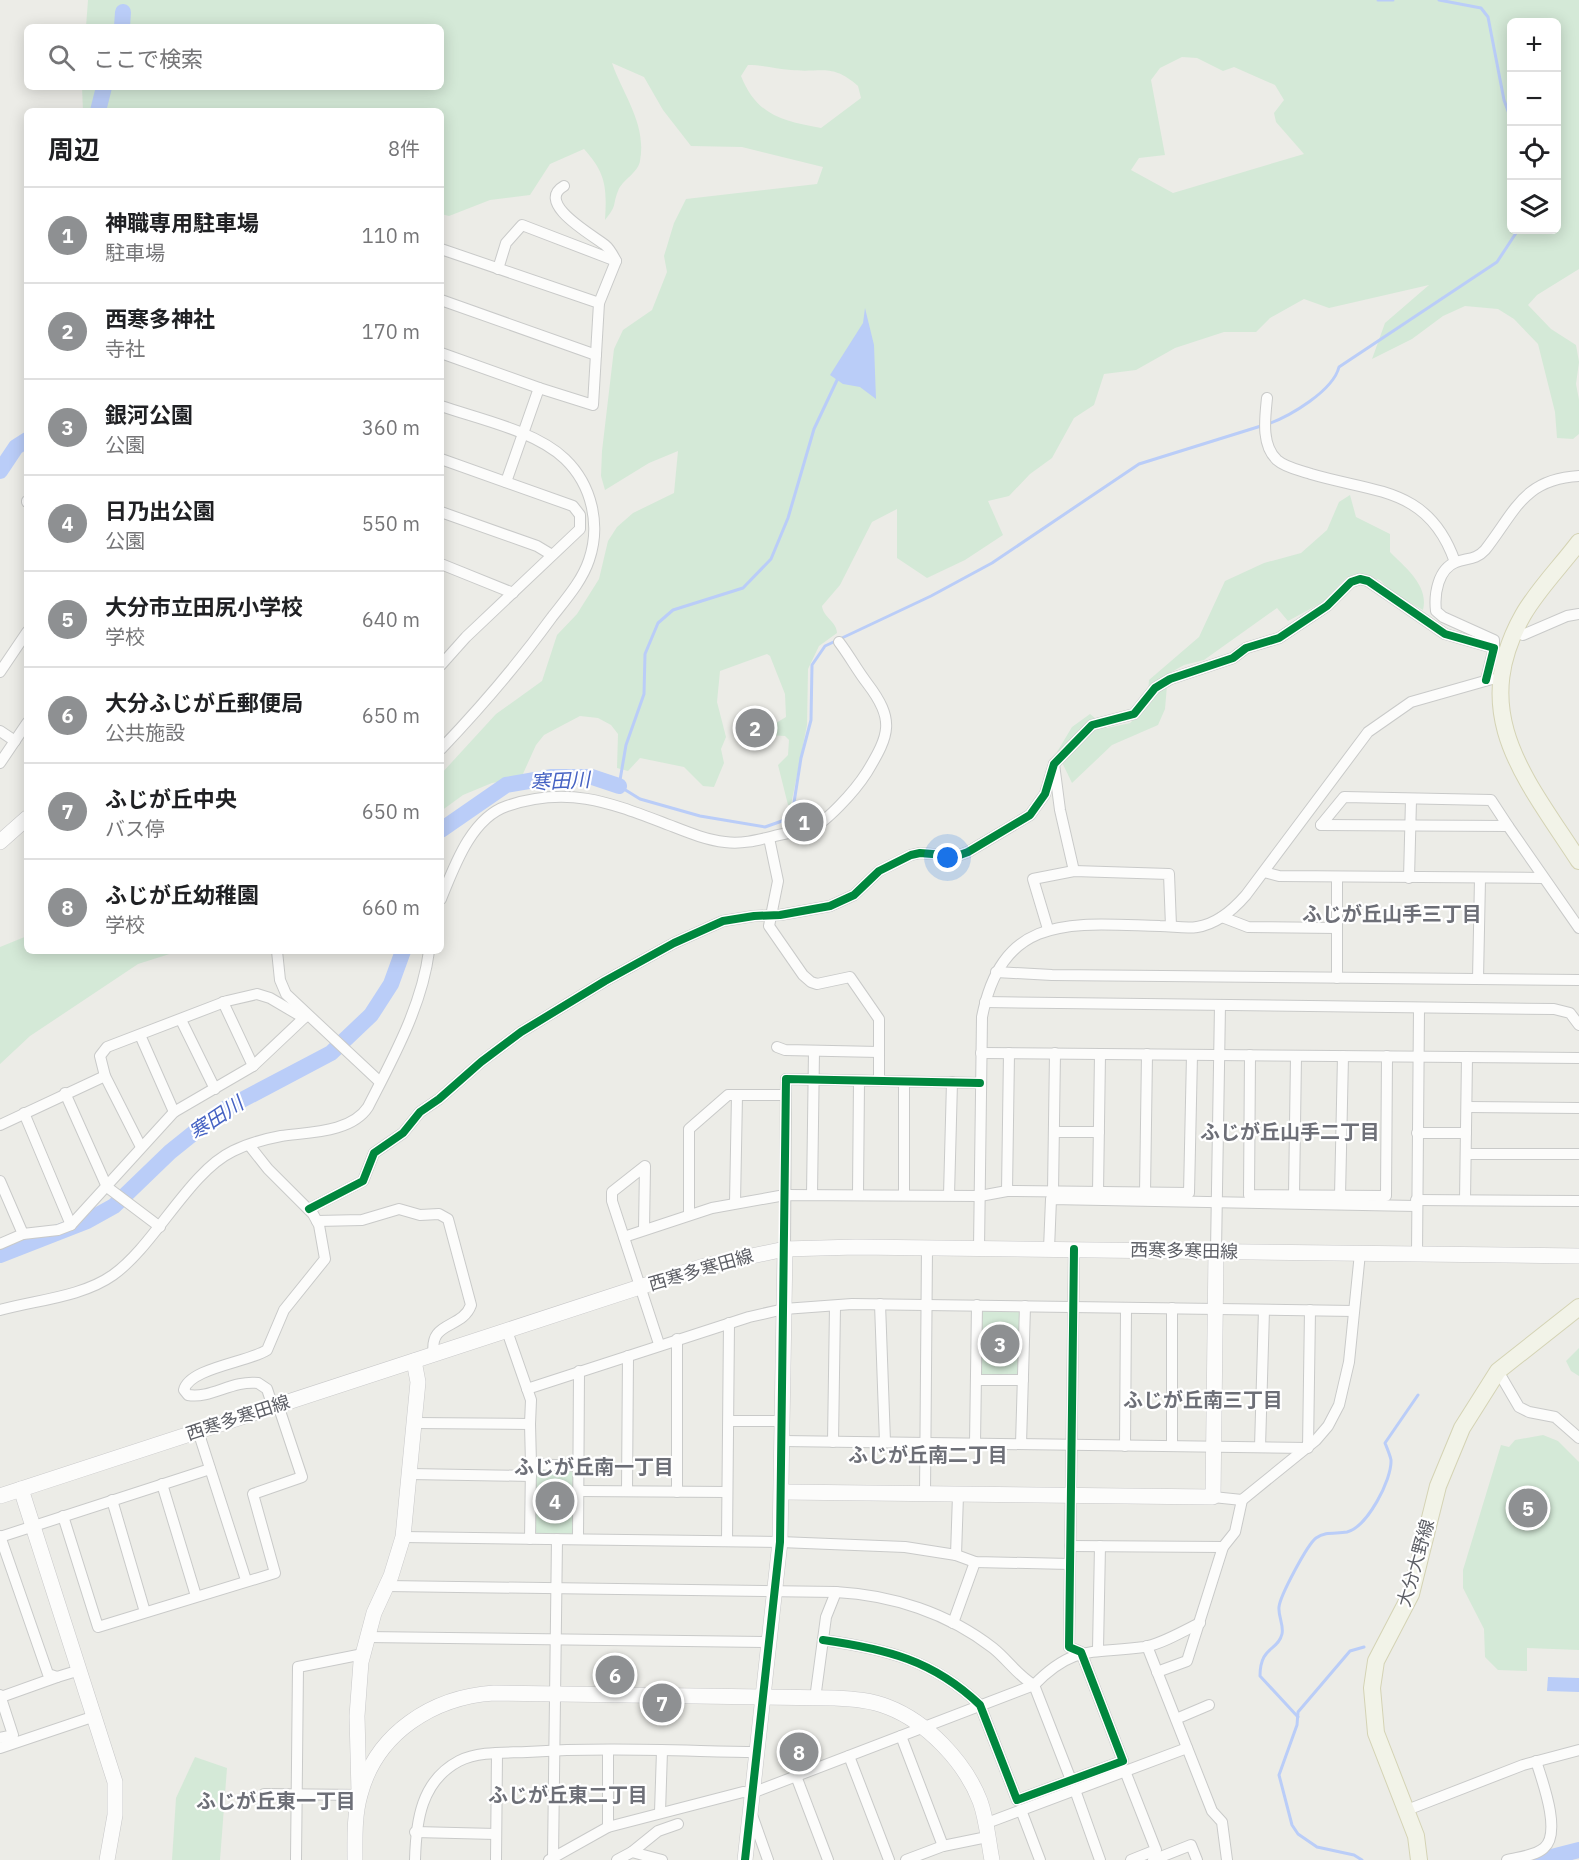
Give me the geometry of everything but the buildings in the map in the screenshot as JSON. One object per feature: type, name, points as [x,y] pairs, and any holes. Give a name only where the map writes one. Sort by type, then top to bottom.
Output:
[{"type":"main road","points":[[1579,542],[1524,613],[1493,679],[1514,758],[1579,861]]},
{"type":"main road","name":"大分大野線","points":[[1419,1860],[1416,1836],[1376,1733],[1372,1688],[1374,1670],[1381,1650],[1411,1594],[1438,1486],[1451,1451],[1498,1371],[1579,1307]]},
{"type":"street","points":[[564,186],[557,193],[556,203],[561,212],[608,248],[616,261]]},
{"type":"street","points":[[498,269],[506,243],[522,225],[616,261]]},
{"type":"street","points":[[444,250],[599,303]]},
{"type":"street","points":[[444,354],[593,405],[599,303],[616,261]]},
{"type":"street","points":[[444,301],[596,355]]},
{"type":"street","points":[[506,482],[539,388]]},
{"type":"street","points":[[1267,398],[1266,434],[1278,460],[1290,467],[1322,477],[1390,494],[1417,507],[1430,516],[1440,530],[1455,562]]},
{"type":"street","points":[[444,407],[543,442],[565,459],[586,488],[595,532],[590,559],[578,582],[514,668],[444,746]]},
{"type":"street","points":[[444,460],[573,506],[580,515],[580,529],[466,637],[444,662]]},
{"type":"street","points":[[978,1248],[981,1053],[985,1002],[996,972],[1021,944],[1048,929],[1075,924],[1197,927],[1222,917],[1235,908],[1368,732],[1382,720],[1411,702],[1493,679],[1494,640],[1443,617],[1436,610],[1435,590],[1455,562],[1471,560],[1484,552],[1521,498],[1542,485],[1562,477],[1579,476]]},
{"type":"street","points":[[444,513],[537,546],[552,555]]},
{"type":"street","points":[[444,565],[513,592]]},
{"type":"street","points":[[309,1209],[363,1180],[374,1153],[403,1133],[420,1112],[521,1032],[674,943],[723,921],[769,916],[841,903],[858,892],[879,871],[911,855],[920,853],[957,856],[969,852],[1030,815],[1045,794],[1054,764],[1092,725],[1134,714],[1155,688],[1170,679],[1233,658],[1246,648],[1278,638],[1294,630],[1327,606],[1351,582],[1360,579],[1379,588],[1445,634],[1494,648]]},
{"type":"street","points":[[1515,631],[1523,635],[1567,616],[1579,614]]},
{"type":"street","points":[[0,672],[24,636]]},
{"type":"street","points":[[444,893],[466,846],[483,822],[502,808],[533,799],[564,795],[585,797],[719,842],[744,842],[789,832],[805,832],[854,792],[883,742],[888,723],[883,706],[839,642]]},
{"type":"street","points":[[0,763],[24,728]]},
{"type":"street","points":[[0,731],[15,741]]},
{"type":"street","points":[[1054,764],[1060,810],[1074,871]]},
{"type":"street","points":[[1508,826],[1321,825],[1344,797],[1491,800],[1543,879],[1579,928]]},
{"type":"street","points":[[1409,878],[1411,800]]},
{"type":"street","points":[[0,842],[24,821]]},
{"type":"street","points":[[769,838],[778,881],[769,916],[769,926],[807,979],[817,984],[848,975],[850,977],[879,1019],[879,1081]]},
{"type":"street","points":[[1048,929],[1033,879],[1074,871],[1169,874],[1171,926]]},
{"type":"street","points":[[1264,872],[1279,876],[1543,879]]},
{"type":"street","points":[[1337,877],[1337,978]]},
{"type":"street","points":[[1478,979],[1480,879]]},
{"type":"street","points":[[1222,917],[1248,927],[1337,928]]},
{"type":"street","points":[[278,954],[279,972],[286,994],[306,1017],[380,1083]]},
{"type":"street","points":[[0,1310],[83,1289],[106,1280],[124,1266],[215,1164],[232,1152],[279,1137],[317,1132],[356,1120],[368,1107],[415,1005],[428,954]]},
{"type":"street","points":[[996,972],[1579,980]]},
{"type":"street","points":[[141,1147],[105,1076],[100,1056],[107,1047],[223,1002],[257,994],[270,998],[306,1017]]},
{"type":"street","points":[[223,1002],[253,1066]]},
{"type":"street","points":[[985,1002],[1563,1009],[1577,1019],[1579,1025]]},
{"type":"street","points":[[1213,1497],[1220,1005]]},
{"type":"street","points":[[1417,1254],[1419,1008]]},
{"type":"street","points":[[0,1244],[23,1234],[58,1230],[71,1225],[174,1112],[253,1066],[306,1017]]},
{"type":"street","points":[[181,1020],[215,1089]]},
{"type":"street","points":[[140,1035],[174,1112]]},
{"type":"street","points":[[777,1047],[785,1050],[879,1052]]},
{"type":"street","points":[[812,1195],[814,1051]]},
{"type":"street","points":[[981,1053],[1579,1058]]},
{"type":"street","points":[[1007,1191],[1009,1053]]},
{"type":"street","points":[[1053,1191],[1055,1053]]},
{"type":"street","points":[[1098,1192],[1100,1054]]},
{"type":"street","points":[[1144,1193],[1147,1054]]},
{"type":"street","points":[[624,1237],[689,1215],[735,1203],[785,1195],[980,1196],[1007,1191],[1189,1193],[1192,1055]]},
{"type":"street","points":[[1250,1055],[1249,1195],[1340,1196],[1386,1196],[1387,1056]]},
{"type":"street","points":[[1294,1195],[1296,1056]]},
{"type":"street","points":[[1340,1196],[1343,1056]]},
{"type":"street","points":[[1465,1200],[1467,1057]]},
{"type":"street","points":[[0,1125],[64,1093],[105,1076]]},
{"type":"street","points":[[745,1860],[775,1591],[783,1492],[786,1079],[981,1083]]},
{"type":"street","points":[[858,1194],[859,1081]]},
{"type":"street","points":[[904,1082],[904,1194]]},
{"type":"street","points":[[949,1195],[952,1082]]},
{"type":"street","points":[[64,1093],[107,1187],[160,1227]]},
{"type":"street","points":[[689,1215],[688,1129],[728,1095],[786,1095]]},
{"type":"street","points":[[735,1203],[737,1095]]},
{"type":"street","points":[[1467,1107],[1579,1108]]},
{"type":"street","points":[[24,1113],[71,1225]]},
{"type":"street","points":[[1055,1132],[1099,1132]]},
{"type":"street","points":[[1417,1133],[1466,1133]]},
{"type":"street","points":[[63,1516],[98,1627],[275,1573],[253,1494],[302,1478],[276,1406],[267,1389],[258,1383],[222,1387],[197,1396],[187,1395],[184,1387],[188,1381],[206,1371],[247,1360],[269,1348],[284,1310],[324,1261],[317,1221],[309,1209],[268,1169],[249,1145]]},
{"type":"street","points":[[1466,1154],[1579,1154]]},
{"type":"street","points":[[644,1230],[645,1166],[612,1192],[612,1201],[659,1344]]},
{"type":"street","points":[[0,1181],[23,1234]]},
{"type":"street","points":[[1049,1249],[1051,1199],[1416,1203],[1465,1200],[1579,1201]]},
{"type":"street","points":[[317,1221],[362,1220],[399,1209],[420,1215],[439,1214],[448,1219],[471,1305],[466,1315],[438,1332],[433,1344],[434,1355]]},
{"type":"street","points":[[925,1494],[927,1247]]},
{"type":"street","name":"西寒多寒田線","points":[[0,1496],[714,1264],[785,1249],[927,1247],[1579,1256]]},
{"type":"street","points":[[906,1860],[987,1830],[1022,1810],[1123,1761],[1081,1652],[1069,1647],[1074,1249]]},
{"type":"street","points":[[1157,1672],[1187,1661],[1223,1547],[1235,1532],[1242,1500],[1308,1448],[1328,1426],[1339,1405],[1349,1362],[1360,1253]]},
{"type":"street","points":[[880,1304],[885,1442]]},
{"type":"street","points":[[527,1389],[659,1344],[784,1309],[880,1304],[1354,1311]]},
{"type":"street","points":[[832,1442],[835,1305]]},
{"type":"street","points":[[975,1443],[977,1305]]},
{"type":"street","points":[[1022,1444],[1025,1306]]},
{"type":"street","points":[[1125,1446],[1126,1308]]},
{"type":"street","points":[[1172,1308],[1172,1446]]},
{"type":"street","points":[[1260,1447],[1264,1310]]},
{"type":"street","points":[[1308,1448],[1310,1310]]},
{"type":"street","points":[[727,1541],[729,1323]]},
{"type":"street","points":[[507,1331],[531,1400],[530,1539]]},
{"type":"street","points":[[677,1339],[677,1492]]},
{"type":"street","points":[[627,1491],[628,1356]]},
{"type":"street","points":[[360,1795],[357,1787],[357,1716],[363,1654],[366,1637],[387,1586],[403,1537],[418,1382],[414,1361]]},
{"type":"street","points":[[578,1539],[579,1371]]},
{"type":"street","points":[[1498,1371],[1520,1407],[1529,1412],[1555,1417],[1579,1438]]},
{"type":"street","points":[[976,1380],[1023,1380]]},
{"type":"street","points":[[729,1421],[782,1421]]},
{"type":"street","points":[[414,1423],[531,1424]]},
{"type":"street","points":[[198,1431],[246,1580]]},
{"type":"street","points":[[783,1441],[1308,1448]]},
{"type":"street","points":[[531,1464],[579,1466]]},
{"type":"street","points":[[57,1677],[48,1674],[0,1537],[210,1469]]},
{"type":"street","points":[[410,1474],[531,1476]]},
{"type":"street","points":[[162,1484],[196,1596]]},
{"type":"street","points":[[21,1489],[115,1782],[115,1815],[107,1860]]},
{"type":"street","points":[[579,1491],[728,1492]]},
{"type":"street","points":[[783,1492],[1213,1497],[1242,1500]]},
{"type":"street","points":[[956,1555],[958,1495]]},
{"type":"street","points":[[112,1500],[145,1612]]},
{"type":"street","points":[[403,1537],[780,1542],[905,1547],[956,1555],[975,1562],[1070,1564]]},
{"type":"street","points":[[551,1859],[555,1750],[557,1539]]},
{"type":"street","points":[[1070,1546],[1223,1547]]},
{"type":"street","points":[[1098,1649],[1100,1546]]},
{"type":"street","points":[[953,1623],[975,1562]]},
{"type":"street","points":[[387,1586],[836,1592],[897,1600],[953,1623],[993,1648],[1020,1677],[1034,1685],[1100,1860]]},
{"type":"street","points":[[815,1699],[826,1617],[836,1592]]},
{"type":"street","points":[[551,1859],[584,1838],[608,1827],[743,1792],[752,1793],[1034,1685],[1052,1666],[1081,1652],[1147,1646],[1200,1623]]},
{"type":"street","points":[[366,1637],[769,1642]]},
{"type":"street","points":[[823,1640],[882,1649],[918,1662],[944,1676],[980,1705],[1017,1800],[1125,1771],[1187,1748]]},
{"type":"street","points":[[1147,1646],[1212,1811],[1222,1822],[1227,1860]]},
{"type":"street","points":[[296,1860],[298,1667],[363,1654]]},
{"type":"street","points":[[0,1738],[13,1735],[0,1696],[80,1670]]},
{"type":"street","points":[[355,1860],[360,1795],[371,1767],[388,1741],[407,1724],[432,1709],[458,1698],[480,1694],[815,1699],[866,1701],[889,1707],[923,1727],[963,1770],[980,1800],[992,1860]]},
{"type":"street","points":[[1176,1719],[1209,1706]]},
{"type":"street","points":[[0,1748],[95,1716]]},
{"type":"street","points":[[901,1736],[943,1846]]},
{"type":"street","points":[[415,1860],[416,1832],[422,1800],[431,1785],[460,1761],[497,1753],[555,1750],[757,1752]]},
{"type":"street","points":[[1407,1810],[1536,1761],[1579,1750]]},
{"type":"street","points":[[608,1751],[608,1827]]},
{"type":"street","points":[[660,1812],[662,1751]]},
{"type":"street","points":[[496,1860],[497,1753]]},
{"type":"street","points":[[849,1756],[889,1860]]},
{"type":"street","points":[[1507,1860],[1541,1851],[1547,1846],[1550,1816],[1547,1793],[1536,1761]]},
{"type":"street","points":[[1125,1771],[1156,1850],[1131,1860]]},
{"type":"street","points":[[796,1776],[828,1860]]},
{"type":"street","points":[[264,1794],[360,1795]]},
{"type":"street","points":[[1022,1810],[1040,1860]]},
{"type":"street","points":[[750,1812],[768,1860]]},
{"type":"street","points":[[617,1860],[632,1852],[658,1831],[678,1824]]},
{"type":"street","points":[[416,1832],[496,1834]]},
{"type":"street","points":[[1153,1860],[1191,1845],[1197,1860]]},
{"type":"street","points":[[632,1852],[662,1860]]},
{"type":"green space","points":[[88,0],[1579,0],[1579,269],[1537,295],[1528,305],[1551,329],[1576,345],[1579,362],[1576,384],[1579,400],[1579,434],[1573,439],[1557,438],[1555,412],[1538,344],[1514,319],[1498,309],[1465,306],[1443,316],[1412,339],[1372,359],[1385,323],[1429,285],[1329,308],[1304,299],[1270,318],[1256,332],[1224,332],[1175,348],[1136,370],[1104,374],[1094,405],[1074,418],[1052,458],[1030,474],[1009,496],[988,501],[1003,535],[965,560],[927,578],[897,558],[897,509],[872,522],[840,585],[822,606],[837,633],[819,646],[808,669],[807,725],[791,805],[788,805],[778,765],[788,755],[789,740],[785,736],[768,735],[771,726],[786,717],[785,694],[770,656],[767,654],[720,671],[717,702],[726,737],[721,749],[724,763],[714,787],[703,786],[684,767],[640,758],[628,771],[617,768],[618,734],[611,725],[598,718],[580,716],[544,735],[536,745],[522,776],[492,783],[463,795],[444,809],[444,771],[496,714],[542,681],[557,635],[577,614],[599,579],[608,541],[617,527],[633,513],[674,493],[678,451],[649,463],[605,490],[601,476],[602,451],[614,349],[623,330],[652,310],[667,272],[664,256],[674,223],[686,199],[817,184],[823,167],[742,147],[691,146],[663,110],[644,77],[612,63],[633,110],[641,147],[639,165],[620,187],[613,208],[605,220],[604,182],[597,166],[584,149],[550,164],[530,195],[490,200],[449,216],[444,215],[444,108],[83,108],[82,90],[444,90],[444,24],[86,24]],"holes":[[[1182,57],[1197,58],[1223,71],[1234,67],[1275,85],[1284,100],[1274,113],[1276,122],[1304,154],[1173,193],[1131,170],[1139,158],[1165,155],[1151,80],[1160,68]],[[748,65],[791,70],[826,70],[841,74],[858,86],[861,98],[821,128],[783,119],[763,108],[747,89],[741,76]]]},
{"type":"green space","points":[[1350,495],[1356,517],[1390,534],[1390,552],[1419,585],[1423,593],[1423,610],[1393,593],[1380,580],[1357,574],[1346,578],[1323,602],[1288,621],[1277,608],[1204,660],[1184,665],[1168,674],[1165,709],[1158,725],[1112,745],[1072,783],[1057,752],[1072,727],[1090,714],[1107,728],[1130,723],[1147,706],[1149,680],[1199,637],[1225,581],[1264,563],[1301,553],[1327,530],[1339,502]]},
{"type":"green space","points":[[24,937],[24,954],[170,954],[138,964],[30,1036],[0,1064],[0,947]]},
{"type":"green space","points":[[983,1309],[1019,1310],[1021,1313],[1019,1375],[980,1375],[980,1313]]},
{"type":"green space","points":[[1579,1348],[1579,1376],[1571,1371],[1566,1361]]},
{"type":"green space","points":[[1543,1435],[1558,1441],[1579,1462],[1579,1650],[1527,1648],[1527,1671],[1498,1670],[1485,1657],[1484,1629],[1463,1588],[1463,1570],[1501,1445],[1509,1447],[1515,1440]]},
{"type":"green space","points":[[537,1467],[576,1471],[574,1531],[572,1534],[538,1534],[534,1531],[535,1470]]},
{"type":"green space","points":[[195,1757],[227,1768],[220,1860],[172,1860],[176,1798]]},
{"type":"water","points":[[865,308],[874,345],[876,399],[860,387],[843,384],[830,375],[863,323]]},
{"type":"water","points":[[1548,1677],[1579,1678],[1579,1692],[1547,1691]]},
{"type":"waterway","points":[[1378,0],[1393,0]]},
{"type":"waterway","points":[[1439,0],[1481,8],[1488,17],[1507,108]]},
{"type":"waterway","points":[[122,24],[123,12]]},
{"type":"waterway","points":[[99,108],[103,90]]},
{"type":"waterway","points":[[1268,424],[1310,402],[1328,385],[1339,367],[1497,262],[1515,234]]},
{"type":"waterway","points":[[838,378],[814,429],[788,518],[771,559],[743,588],[673,610],[658,623],[645,654],[644,694],[626,745],[619,786],[640,799],[700,816],[765,827],[782,821],[793,809],[801,758],[811,720],[812,665],[825,646],[931,596],[992,563],[1139,464],[1261,426]]},
{"type":"waterway","points":[[0,471],[16,447],[24,442]]},
{"type":"waterway","name":"寒田川","points":[[444,828],[506,785],[552,777],[592,777],[619,786]]},
{"type":"waterway","name":"寒田川","points":[[0,1255],[87,1221],[114,1206],[170,1152],[221,1111],[331,1053],[371,1015],[391,984],[402,954]]},
{"type":"waterway","points":[[1298,1717],[1260,1676],[1263,1659],[1277,1644],[1282,1634],[1279,1610],[1281,1601],[1301,1560],[1316,1538],[1327,1534],[1347,1532],[1355,1528],[1377,1502],[1390,1469],[1391,1460],[1385,1443],[1418,1395]]},
{"type":"waterway","points":[[1362,1860],[1354,1855],[1317,1847],[1298,1834],[1292,1825],[1279,1775],[1297,1725],[1298,1712],[1350,1651],[1364,1647]]},
{"type":"waterway","points":[[1540,1860],[1579,1850]]},
{"type":"cycle path","points":[[309,1209],[363,1181],[374,1153],[403,1133],[420,1112],[439,1099],[481,1062],[521,1032],[605,981],[674,943],[723,921],[780,915],[830,906],[854,895],[879,871],[911,855],[920,853],[957,856],[968,852],[1030,815],[1045,794],[1054,764],[1092,725],[1134,714],[1155,688],[1170,679],[1233,658],[1246,648],[1279,638],[1327,606],[1351,582],[1360,579],[1368,581],[1445,634],[1494,648],[1486,680]]},
{"type":"cycle path","points":[[745,1860],[780,1542],[786,1079],[980,1083]]},
{"type":"cycle path","points":[[823,1640],[868,1648],[907,1659],[945,1677],[962,1690],[980,1705],[1017,1800],[1123,1761],[1081,1652],[1069,1647],[1074,1249]]},
{"type":"place","name":"西寒多神社","points":[[755,728]]},
{"type":"place","name":"神職専用駐車場","points":[[804,822]]},
{"type":"place","name":"銀河公園","points":[[1000,1344]]},
{"type":"place","name":"日乃出公園","points":[[555,1501]]},
{"type":"place","name":"大分市立田尻小学校","points":[[1528,1508]]},
{"type":"place","name":"大分ふじが丘郵便局","points":[[615,1675]]},
{"type":"place","name":"ふじが丘中央","points":[[662,1703]]},
{"type":"place","name":"ふじが丘幼稚園","points":[[799,1752]]},
{"type":"district","name":"ふじが丘山手三丁目","points":[[1392,914]]},
{"type":"district","name":"ふじが丘山手二丁目","points":[[1290,1132]]},
{"type":"district","name":"ふじが丘南三丁目","points":[[1203,1400]]},
{"type":"district","name":"ふじが丘南二丁目","points":[[928,1455]]},
{"type":"district","name":"ふじが丘南一丁目","points":[[594,1467]]},
{"type":"district","name":"ふじが丘東二丁目","points":[[568,1795]]},
{"type":"district","name":"ふじが丘東一丁目","points":[[276,1801]]}]
